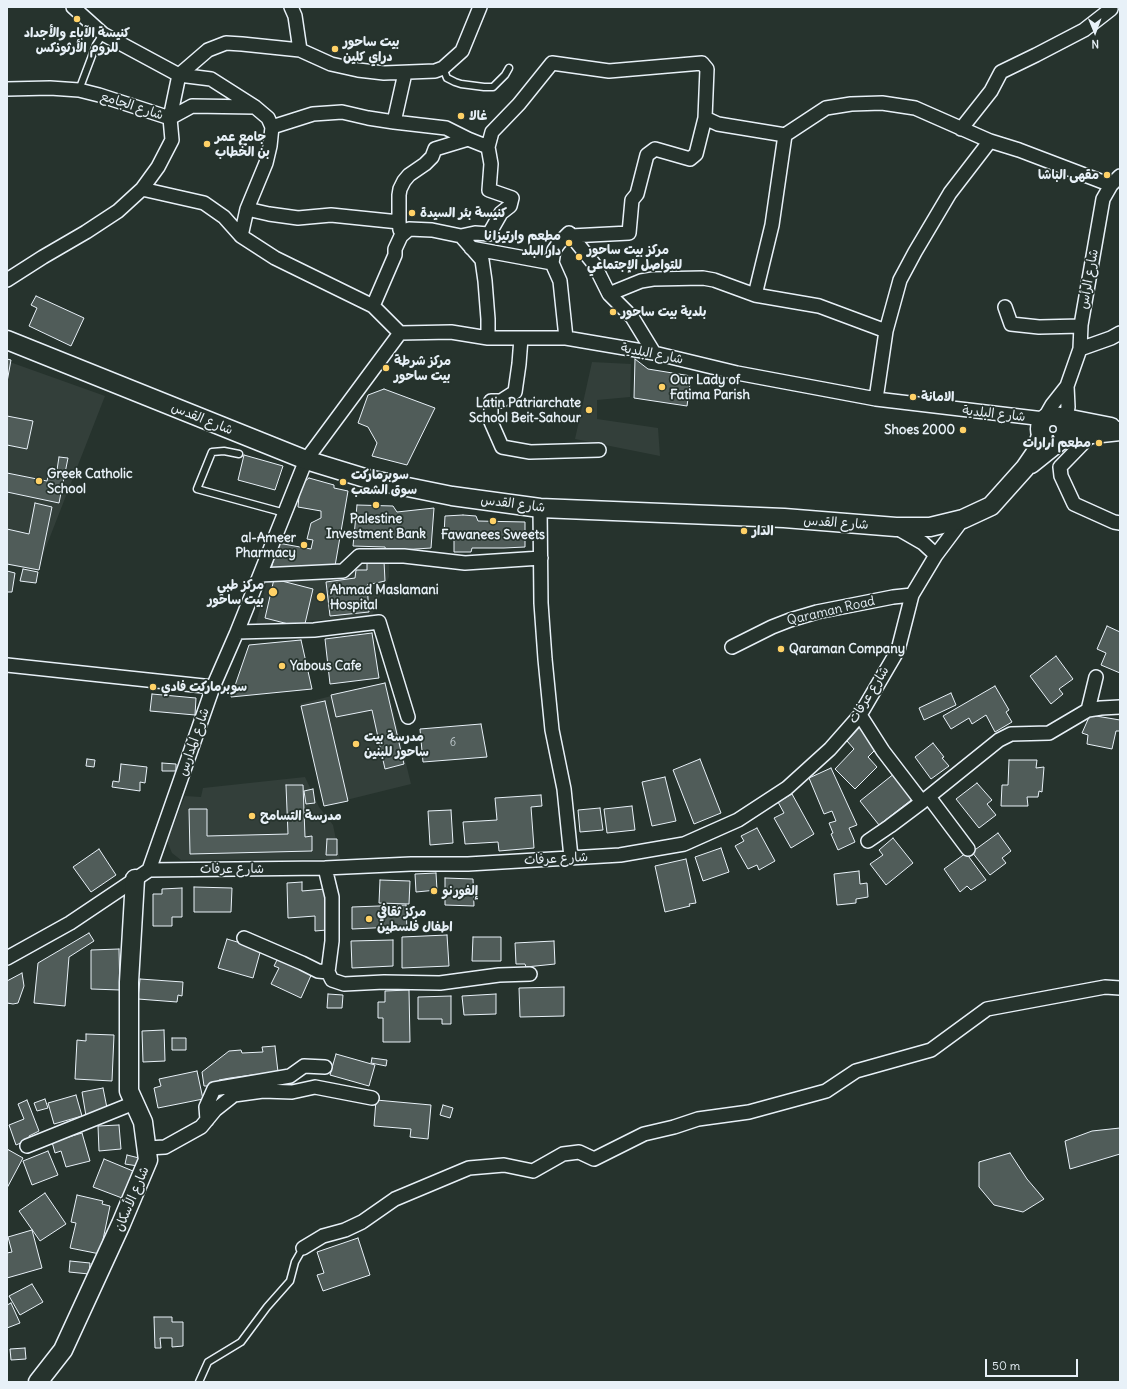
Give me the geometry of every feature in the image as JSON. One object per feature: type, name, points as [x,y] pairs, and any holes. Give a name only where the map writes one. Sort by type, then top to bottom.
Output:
[{"type":"main road","name":"شارع القدس","points":[[7,340],[306,460],[368,479],[452,496],[540,508],[784,518],[896,527],[930,527],[963,519],[991,506],[1026,468],[1054,422]]},
{"type":"main road","points":[[1054,422],[1120,430],[1061,440],[1055,443],[1044,440],[1054,422]]},
{"type":"main road","name":"شارع القدس","points":[[1026,468],[1038,460],[1061,440]]},
{"type":"main road","name":"شارع الأسكان","points":[[38,1382],[63,1350],[90,1294],[148,1160],[143,1122],[129,1091],[129,982],[142,874]]},
{"type":"street","points":[[73,7],[103,34],[179,75],[211,79],[255,107],[268,118],[272,127],[270,146],[266,163],[247,208],[241,236]]},
{"type":"street","points":[[291,7],[300,50]]},
{"type":"street","points":[[7,280],[118,211],[142,189],[158,167],[172,140],[170,118],[179,75],[208,50],[226,43],[300,50],[331,64],[358,70],[384,73],[435,71],[443,68],[462,51],[480,7]]},
{"type":"street","points":[[962,129],[991,91],[1001,72],[1084,30],[1110,9]]},
{"type":"street","points":[[373,306],[395,256],[401,236],[409,229],[461,236],[475,233],[489,234],[500,213],[510,206],[512,198],[489,190],[491,164],[488,148],[492,132],[519,104],[552,63],[609,71],[702,64],[707,69],[705,118],[696,154],[690,159],[655,149],[647,155],[637,194],[632,200],[629,233],[570,234],[559,243],[554,250],[552,263],[560,281],[566,338]]},
{"type":"street","points":[[394,122],[405,73]]},
{"type":"street","name":"شارع الجامع","points":[[7,88],[79,90],[170,118],[192,106],[255,107]]},
{"type":"street","points":[[705,118],[718,124],[785,135],[826,108],[859,103],[882,103],[915,108],[990,141],[1019,150],[1111,186]]},
{"type":"street","points":[[272,127],[314,114],[342,112],[368,118],[446,128],[488,148]]},
{"type":"street","points":[[755,295],[772,225],[785,135]]},
{"type":"street","points":[[401,236],[399,222],[400,189],[404,181],[409,175],[432,158],[435,149],[468,139]]},
{"type":"street","points":[[876,399],[886,331],[900,280],[950,193],[990,141]]},
{"type":"street","name":"شارع الرأس","points":[[1054,422],[1052,405],[1067,386],[1080,349],[1081,326],[1103,199],[1111,186],[1120,176]]},
{"type":"street","points":[[142,189],[204,203],[224,217],[241,236],[275,258],[373,306],[400,333]]},
{"type":"street","points":[[247,208],[269,214],[298,218],[331,215],[399,222]]},
{"type":"street","points":[[570,234],[594,264],[609,294],[632,317],[654,353]]},
{"type":"street","points":[[461,236],[482,260],[488,319],[488,338]]},
{"type":"street","points":[[471,248],[552,263]]},
{"type":"street","points":[[609,294],[641,281],[653,279],[703,278],[714,280],[755,295],[819,306],[886,331]]},
{"type":"street","points":[[1005,307],[1011,324],[1039,327],[1081,326]]},
{"type":"street","name":"شارع البلدية","points":[[400,333],[451,332],[488,338],[566,338],[654,353],[737,373],[876,399],[1054,422]]},
{"type":"street","name":"شارع المدارس","points":[[142,874],[212,687],[237,632],[306,460],[400,333]]},
{"type":"street","points":[[1080,349],[1111,338],[1120,333]]},
{"type":"street","points":[[521,338],[515,392],[501,401],[491,401],[491,422],[502,447],[530,452],[599,450]]},
{"type":"street","name":"شارع الرأس","points":[[1054,422],[1068,407],[1067,386]]},
{"type":"street","points":[[1092,434],[1060,467],[1061,476],[1074,504],[1114,522],[1120,523]]},
{"type":"street","points":[[540,508],[541,603],[547,680],[552,730],[564,789],[571,857]]},
{"type":"street","name":"شارع عرفات","points":[[142,874],[468,864],[571,857],[620,856],[684,844],[738,820],[787,788],[830,749],[860,715],[898,650],[912,595],[936,555],[963,519]]},
{"type":"street","points":[[896,527],[923,543],[936,555]]},
{"type":"street","points":[[260,575],[343,571],[359,556],[404,556],[465,563],[541,558]]},
{"type":"street","name":"Qaraman Road","points":[[732,647],[772,627],[817,612],[893,597],[912,595]]},
{"type":"street","points":[[237,632],[314,630],[379,622],[408,717]]},
{"type":"street","points":[[7,665],[212,687]]},
{"type":"street","points":[[1088,710],[1096,677]]},
{"type":"street","points":[[868,841],[926,800],[999,740],[1011,734],[1049,733],[1088,710],[1120,707]]},
{"type":"street","points":[[860,715],[883,751],[968,849]]},
{"type":"street","points":[[325,868],[332,898],[332,941],[328,972],[332,980],[344,984],[384,982],[440,983],[499,975],[530,974]]},
{"type":"street","points":[[7,958],[70,923],[142,874]]},
{"type":"street","points":[[244,938],[318,971],[328,972]]},
{"type":"street","points":[[303,1248],[323,1236],[344,1230],[362,1222],[395,1199],[469,1168],[504,1165],[533,1171],[563,1154],[579,1152],[594,1159],[644,1134],[674,1127],[698,1119],[749,1112],[826,1091],[856,1071],[931,1050],[987,1009],[1105,987],[1120,988]]},
{"type":"street","points":[[207,1120],[206,1107],[214,1089],[290,1076],[304,1066],[325,1067]]},
{"type":"street","points":[[147,1148],[165,1147],[201,1127],[215,1110],[234,1095],[263,1091],[292,1092],[315,1087],[372,1098]]},
{"type":"street","points":[[28,1146],[134,1103]]},
{"type":"lane","points":[[79,90],[96,45],[103,34]]},
{"type":"lane","points":[[443,68],[447,78],[461,84],[492,87],[506,75],[509,68]]},
{"type":"lane","points":[[239,454],[224,451],[212,452],[198,489],[285,512]]},
{"type":"lane","points":[[199,1382],[208,1362],[241,1342],[267,1307],[290,1281],[295,1262],[303,1248]]},
{"type":"shaded area","name":"Greek Catholic School","points":[[7,361],[105,396],[37,570],[7,565]]},
{"type":"shaded area","name":"Latin Patriarchate School Beit-Sahour","points":[[592,362],[631,364],[630,397],[597,400],[597,419],[658,428],[660,456],[575,439]]},
{"type":"shaded area","name":"Ahmad Maslamani Hospital","points":[[363,558],[389,559],[389,577],[371,617],[256,624],[268,577],[350,574]]},
{"type":"shaded area","name":"مدرسة بيت ساحور للبنين","points":[[386,682],[411,784],[326,805],[300,704]]},
{"type":"shaded area","name":"مدرسة التسامح","points":[[305,777],[319,807],[333,825],[340,859],[181,860],[172,853],[167,841],[185,796],[201,797],[203,788]]},
{"type":"building","points":[[36,296],[84,318],[71,346],[29,326],[37,308],[31,305]]},
{"type":"building","points":[[7,359],[11,360],[7,382]]},
{"type":"building","name":"Our Lady of Fatima Parish","points":[[635,359],[648,369],[691,376],[687,406],[634,398]]},
{"type":"building","points":[[384,389],[435,408],[407,465],[372,456],[377,443],[368,427],[358,423],[368,395]]},
{"type":"building","points":[[7,416],[33,421],[27,449],[7,445]]},
{"type":"building","points":[[244,455],[283,466],[275,490],[238,480]]},
{"type":"building","points":[[59,457],[68,458],[59,503],[7,492],[7,473],[47,481],[50,468],[57,470]]},
{"type":"building","points":[[309,478],[334,485],[334,488],[348,491],[335,566],[270,573],[278,543],[311,549],[313,540],[307,539],[311,523],[321,518],[321,511],[298,507],[300,485]]},
{"type":"building","points":[[35,503],[52,507],[39,570],[7,564],[7,529],[29,534]]},
{"type":"building","points":[[357,505],[393,506],[397,512],[434,508],[431,548],[386,551],[385,547],[353,546]]},
{"type":"building","points":[[445,516],[476,516],[478,521],[525,522],[525,547],[472,548],[471,552],[454,552],[454,537],[444,534]]},
{"type":"building","points":[[367,561],[384,561],[385,581],[367,585],[369,612],[330,616],[326,582],[355,578],[356,570],[367,570]]},
{"type":"building","points":[[23,569],[38,572],[36,583],[20,581]]},
{"type":"building","points":[[7,571],[15,573],[12,592],[7,592]]},
{"type":"building","points":[[274,579],[313,589],[304,628],[265,618]]},
{"type":"building","points":[[1107,626],[1120,632],[1120,673],[1101,665],[1106,653],[1097,649]]},
{"type":"building","points":[[372,633],[379,678],[330,684],[325,639]]},
{"type":"building","points":[[301,640],[312,689],[231,697],[249,645]]},
{"type":"building","points":[[1056,656],[1073,679],[1059,689],[1063,694],[1051,704],[1030,676]]},
{"type":"building","points":[[385,683],[404,764],[385,769],[372,710],[336,717],[331,695]]},
{"type":"building","points":[[995,686],[1009,710],[1006,712],[1012,722],[995,732],[986,715],[972,724],[969,718],[951,729],[943,716]]},
{"type":"building","points":[[951,693],[956,705],[924,720],[919,708]]},
{"type":"building","points":[[152,694],[196,698],[195,715],[150,711]]},
{"type":"building","points":[[325,701],[348,801],[324,806],[301,706]]},
{"type":"building","points":[[1090,715],[1120,720],[1120,731],[1116,731],[1112,749],[1087,744],[1088,735],[1082,733]]},
{"type":"building","points":[[481,724],[487,757],[423,762],[420,729]]},
{"type":"building","points":[[860,727],[879,746],[868,757],[877,767],[855,789],[835,769],[854,749],[847,741]]},
{"type":"building","points":[[933,743],[949,766],[931,779],[915,757]]},
{"type":"building","points":[[87,759],[95,760],[94,767],[86,766]]},
{"type":"building","points":[[700,759],[721,813],[694,824],[673,770]]},
{"type":"building","points":[[1009,760],[1037,760],[1036,768],[1044,767],[1042,792],[1039,791],[1038,797],[1027,797],[1028,806],[1001,806],[1002,785],[1008,785]]},
{"type":"building","points":[[162,763],[176,764],[176,771],[162,771]]},
{"type":"building","points":[[121,764],[147,767],[145,783],[140,782],[140,791],[112,787],[113,781],[119,782]]},
{"type":"building","points":[[831,768],[857,825],[849,828],[855,842],[838,850],[831,834],[833,833],[829,823],[836,821],[832,811],[824,814],[809,778]]},
{"type":"building","points":[[895,773],[915,797],[879,825],[860,801]]},
{"type":"building","points":[[665,777],[676,821],[652,826],[642,782]]},
{"type":"building","points":[[977,783],[992,800],[987,804],[996,815],[979,828],[956,799]]},
{"type":"building","points":[[286,785],[303,785],[305,837],[312,836],[312,851],[190,854],[189,809],[207,809],[207,836],[288,834]]},
{"type":"building","points":[[313,789],[315,803],[306,804],[304,791]]},
{"type":"building","points":[[792,794],[814,834],[791,848],[774,818],[784,813],[778,802]]},
{"type":"building","points":[[541,795],[542,806],[531,807],[534,848],[499,851],[498,842],[465,844],[463,822],[497,820],[495,798]]},
{"type":"building","points":[[632,806],[635,830],[607,833],[604,809]]},
{"type":"building","points":[[600,808],[603,830],[580,832],[578,810]]},
{"type":"building","points":[[451,810],[453,843],[430,845],[428,811]]},
{"type":"building","points":[[757,828],[775,861],[759,870],[757,865],[748,869],[735,846],[744,841],[741,836]]},
{"type":"building","points":[[998,833],[1011,851],[1002,858],[1006,863],[990,875],[972,852]]},
{"type":"building","points":[[893,838],[913,863],[886,885],[870,864],[883,855],[879,850]]},
{"type":"building","points":[[327,839],[337,839],[337,855],[326,855]]},
{"type":"building","points":[[721,848],[729,872],[703,881],[695,857]]},
{"type":"building","points":[[99,849],[116,875],[91,892],[73,867]]},
{"type":"building","points":[[966,853],[986,880],[971,890],[967,886],[960,892],[944,869]]},
{"type":"building","points":[[686,859],[696,903],[689,904],[690,906],[665,912],[655,866]]},
{"type":"building","points":[[859,871],[860,884],[867,883],[868,897],[856,899],[856,903],[837,905],[834,874]]},
{"type":"building","points":[[436,873],[437,890],[416,892],[415,874]]},
{"type":"building","points":[[445,878],[473,879],[474,906],[445,905]]},
{"type":"building","points":[[380,880],[410,881],[409,904],[379,903]]},
{"type":"building","points":[[302,882],[302,891],[325,889],[327,930],[315,931],[315,916],[288,918],[287,883]]},
{"type":"building","points":[[194,887],[232,888],[231,912],[194,912]]},
{"type":"building","points":[[182,888],[182,917],[172,917],[172,926],[153,926],[153,894],[162,894],[162,889]]},
{"type":"building","points":[[406,905],[407,931],[394,931],[394,927],[352,929],[352,907]]},
{"type":"building","points":[[89,933],[94,941],[69,957],[65,1006],[34,1003],[38,963]]},
{"type":"building","points":[[447,935],[449,966],[402,968],[402,937]]},
{"type":"building","points":[[473,937],[501,937],[501,961],[472,961]]},
{"type":"building","points":[[227,939],[261,949],[253,978],[218,968]]},
{"type":"building","points":[[393,940],[393,966],[352,968],[351,941]]},
{"type":"building","points":[[554,941],[555,964],[526,967],[525,964],[516,964],[515,943]]},
{"type":"building","points":[[119,949],[120,990],[91,989],[91,950]]},
{"type":"building","points":[[279,956],[313,971],[301,998],[271,984],[279,968],[274,966]]},
{"type":"building","points":[[22,973],[24,986],[18,1003],[7,1003],[7,981]]},
{"type":"building","points":[[140,979],[183,982],[182,996],[178,995],[177,1002],[138,999]]},
{"type":"building","points":[[564,987],[564,1016],[520,1017],[519,988]]},
{"type":"building","points":[[409,990],[410,1042],[383,1042],[383,1018],[378,1018],[378,1002],[385,1002],[385,991]]},
{"type":"building","points":[[328,994],[343,995],[342,1008],[327,1008]]},
{"type":"building","points":[[496,994],[496,1014],[464,1015],[462,996]]},
{"type":"building","points":[[451,996],[451,1024],[442,1024],[442,1019],[418,1019],[418,997]]},
{"type":"building","points":[[164,1030],[165,1061],[143,1062],[142,1031]]},
{"type":"building","points":[[86,1034],[114,1035],[112,1081],[75,1079],[77,1040],[86,1041]]},
{"type":"building","points":[[172,1038],[186,1038],[186,1050],[172,1050]]},
{"type":"building","points":[[275,1046],[278,1072],[265,1076],[252,1075],[219,1080],[212,1086],[204,1086],[202,1072],[229,1051],[241,1050],[242,1053],[263,1052],[262,1047]]},
{"type":"building","points":[[336,1054],[375,1065],[369,1086],[330,1075]]},
{"type":"building","points":[[372,1058],[387,1060],[386,1066],[371,1063]]},
{"type":"building","points":[[197,1071],[203,1099],[158,1108],[154,1088],[161,1086],[159,1079]]},
{"type":"building","points":[[103,1088],[108,1113],[86,1116],[82,1092]]},
{"type":"building","points":[[76,1095],[82,1116],[54,1124],[48,1103]]},
{"type":"building","points":[[45,1099],[48,1108],[37,1111],[34,1103]]},
{"type":"building","points":[[27,1100],[39,1131],[29,1136],[30,1139],[16,1145],[9,1125],[24,1119],[18,1104]]},
{"type":"building","points":[[376,1100],[431,1105],[428,1139],[410,1137],[411,1129],[374,1126]]},
{"type":"building","points":[[443,1105],[453,1108],[450,1118],[440,1115]]},
{"type":"building","points":[[119,1125],[121,1149],[99,1151],[98,1126]]},
{"type":"building","points":[[1120,1128],[1120,1154],[1070,1169],[1065,1141],[1092,1131]]},
{"type":"building","points":[[82,1133],[90,1161],[66,1167],[61,1151],[55,1153],[52,1142]]},
{"type":"building","points":[[7,1149],[23,1158],[7,1188]]},
{"type":"building","points":[[48,1151],[58,1175],[32,1185],[23,1161]]},
{"type":"building","points":[[1010,1153],[1027,1179],[1044,1199],[1023,1212],[994,1205],[979,1187],[979,1162]]},
{"type":"building","points":[[127,1155],[139,1158],[138,1166],[125,1164]]},
{"type":"building","points":[[104,1159],[133,1171],[122,1198],[93,1187]]},
{"type":"building","points":[[45,1193],[66,1224],[40,1241],[19,1211]]},
{"type":"building","points":[[77,1195],[103,1201],[102,1204],[110,1206],[100,1254],[70,1248],[76,1223],[71,1222]]},
{"type":"building","points":[[32,1230],[42,1268],[7,1278],[7,1253],[12,1252],[8,1237]]},
{"type":"building","points":[[358,1238],[370,1275],[323,1291],[317,1275],[324,1273],[317,1252]]},
{"type":"building","points":[[70,1261],[90,1263],[89,1274],[69,1272]]},
{"type":"building","points":[[32,1284],[43,1302],[20,1315],[9,1296]]},
{"type":"building","points":[[11,1303],[20,1323],[7,1328],[7,1305]]},
{"type":"building","points":[[154,1317],[172,1317],[172,1322],[183,1322],[183,1346],[172,1347],[172,1338],[160,1338],[161,1348],[155,1348]]},
{"type":"building","points":[[25,1348],[26,1359],[11,1360],[10,1349]]},
{"type":"place","name":"كنيسة الآباء والأجداد للروم الأرثوذكس","points":[[77,19]]},
{"type":"place","name":"بيت ساحور دراي كلين","points":[[335,49]]},
{"type":"place","name":"غالا","points":[[461,116]]},
{"type":"place","name":"جامع عمر بن الخطاب","points":[[207,144]]},
{"type":"place","name":"مقهى الباشا","points":[[1107,175]]},
{"type":"place","name":"كنيسة بئر السيدة","points":[[412,213]]},
{"type":"place","name":"مطعم وارتيزانا دار البلد","points":[[569,243]]},
{"type":"place","name":"مركز بيت ساحور للتواصل الإجتماعي","points":[[579,257]]},
{"type":"place","name":"بلدية بيت ساحور","points":[[613,312]]},
{"type":"place","name":"مركز شرطة بيت ساحور","points":[[386,368]]},
{"type":"place","name":"Our Lady of Fatima Parish","points":[[662,387]]},
{"type":"place","name":"الامانة","points":[[913,397]]},
{"type":"place","name":"Latin Patriarchate School Beit-Sahour","points":[[589,410]]},
{"type":"place","name":"Shoes 2000","points":[[963,430]]},
{"type":"place","name":"مطعم أرارات","points":[[1099,443]]},
{"type":"place","name":"Greek Catholic School","points":[[39,481]]},
{"type":"place","name":"سوبرماركت سوق الشعب","points":[[343,482]]},
{"type":"place","name":"Palestine Investment Bank","points":[[376,505]]},
{"type":"place","name":"Fawanees Sweets","points":[[493,521]]},
{"type":"place","name":"الدار","points":[[744,531]]},
{"type":"place","name":"al-Ameer Pharmacy","points":[[304,545]]},
{"type":"place","name":"مركز طبي بيت ساحور","points":[[273,592]]},
{"type":"place","name":"Ahmad Maslamani Hospital","points":[[321,597]]},
{"type":"place","name":"Qaraman Company","points":[[781,649]]},
{"type":"place","name":"Yabous Cafe","points":[[282,666]]},
{"type":"place","name":"سوبرماركت فادي","points":[[153,687]]},
{"type":"place","name":"مدرسة بيت ساحور للبنين","points":[[356,744]]},
{"type":"place","name":"مدرسة التسامح","points":[[252,816]]},
{"type":"place","name":"إلفورنو","points":[[434,891]]},
{"type":"place","name":"مركز ثقافي اطفال فلسطين","points":[[369,919]]}]
